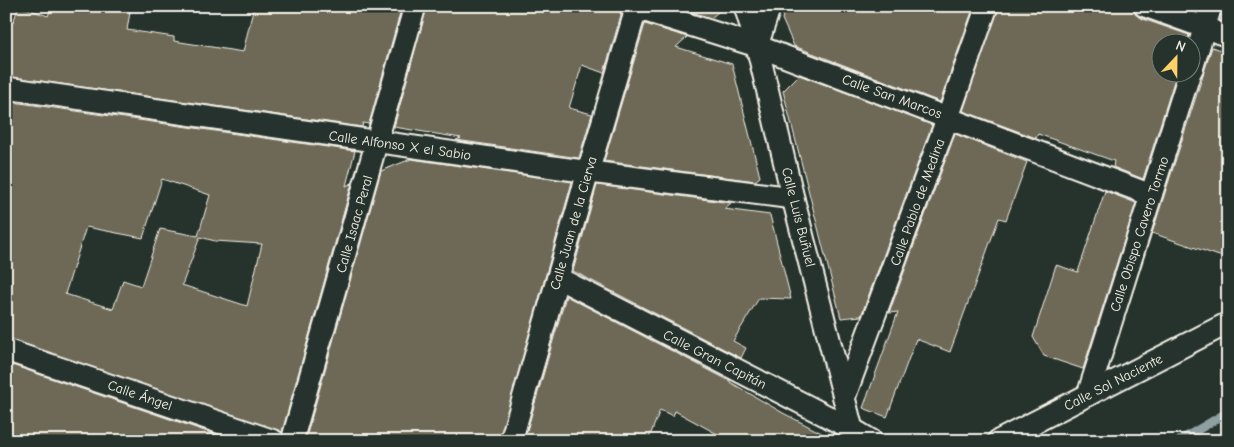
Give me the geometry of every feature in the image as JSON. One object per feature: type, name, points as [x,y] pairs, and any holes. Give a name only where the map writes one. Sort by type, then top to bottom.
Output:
[{"type":"street","name":"Calle Isaac Peral","points":[[292,441],[415,6]]},
{"type":"street","name":"Calle Luis Buñuel","points":[[745,6],[757,46],[793,198],[852,429]]},
{"type":"street","points":[[757,46],[770,6]]},
{"type":"street","name":"Calle Pablo de Medina","points":[[844,398],[987,6]]},
{"type":"street","points":[[1145,6],[1228,36]]},
{"type":"street","points":[[1202,35],[1212,6]]},
{"type":"street","name":"Calle San Marcos","points":[[634,7],[757,46],[1151,195]]},
{"type":"street","name":"Calle Juan de la Cierva","points":[[511,441],[634,7]]},
{"type":"street","name":"Calle Obispo Cavero Tormo","points":[[1088,395],[1187,82]]},
{"type":"street","name":"Calle Alfonso X el Sabio","points":[[6,88],[588,172],[793,198]]},
{"type":"street","name":"Calle Gran Capitán","points":[[558,278],[872,441]]},
{"type":"street","name":"Calle Sol Naciente","points":[[998,441],[1228,323]]},
{"type":"street","name":"Calle Ángel","points":[[6,350],[274,441]]},
{"type":"building","points":[[19,6],[48,16],[52,6],[131,6],[127,30],[174,37],[174,41],[243,52],[254,6],[402,6],[369,124],[363,123],[362,127],[6,76],[6,20],[13,22]]},
{"type":"building","points":[[427,6],[618,6],[621,15],[604,73],[582,65],[569,108],[592,114],[579,158],[456,140],[461,138],[394,127]]},
{"type":"building","points":[[672,6],[725,6],[711,18]]},
{"type":"building","points":[[786,6],[974,6],[940,102],[794,46],[782,19]]},
{"type":"building","points":[[999,6],[1133,6],[1135,14],[1140,18],[1180,32],[1152,32],[1152,82],[1174,82],[1143,179],[1113,167],[1114,161],[1038,134],[1036,138],[963,111]]},
{"type":"building","points":[[645,24],[687,37],[676,47],[732,64],[760,177],[755,181],[604,161]]},
{"type":"building","points":[[1212,47],[1228,53],[1228,259],[1152,233]]},
{"type":"building","points":[[799,75],[932,125],[861,316],[841,318],[783,91]]},
{"type":"building","points":[[6,101],[355,151],[346,186],[352,183],[282,432],[6,338]],"holes":[[[162,179],[210,195],[198,236],[160,229],[141,286],[123,280],[113,309],[65,294],[86,227],[143,238]],[[200,237],[215,241],[262,244],[247,306],[182,285]]]},
{"type":"building","points":[[955,134],[1027,162],[1006,220],[999,218],[950,352],[916,339],[887,417],[863,408],[898,312],[889,313]]},
{"type":"building","points":[[411,159],[572,182],[499,441],[305,441],[381,171]]},
{"type":"building","points":[[597,185],[731,203],[724,209],[770,215],[791,299],[759,298],[733,341],[746,348],[741,358],[573,271]]},
{"type":"building","points":[[1105,191],[1136,203],[1083,369],[1044,356],[1033,337],[1056,265],[1078,272]]},
{"type":"building","points":[[566,296],[730,381],[783,413],[837,441],[730,441],[675,411],[673,416],[660,410],[648,441],[524,441]]},
{"type":"building","points":[[6,363],[234,441],[6,441]]},
{"type":"waterway","points":[[1179,441],[1228,412]]}]
